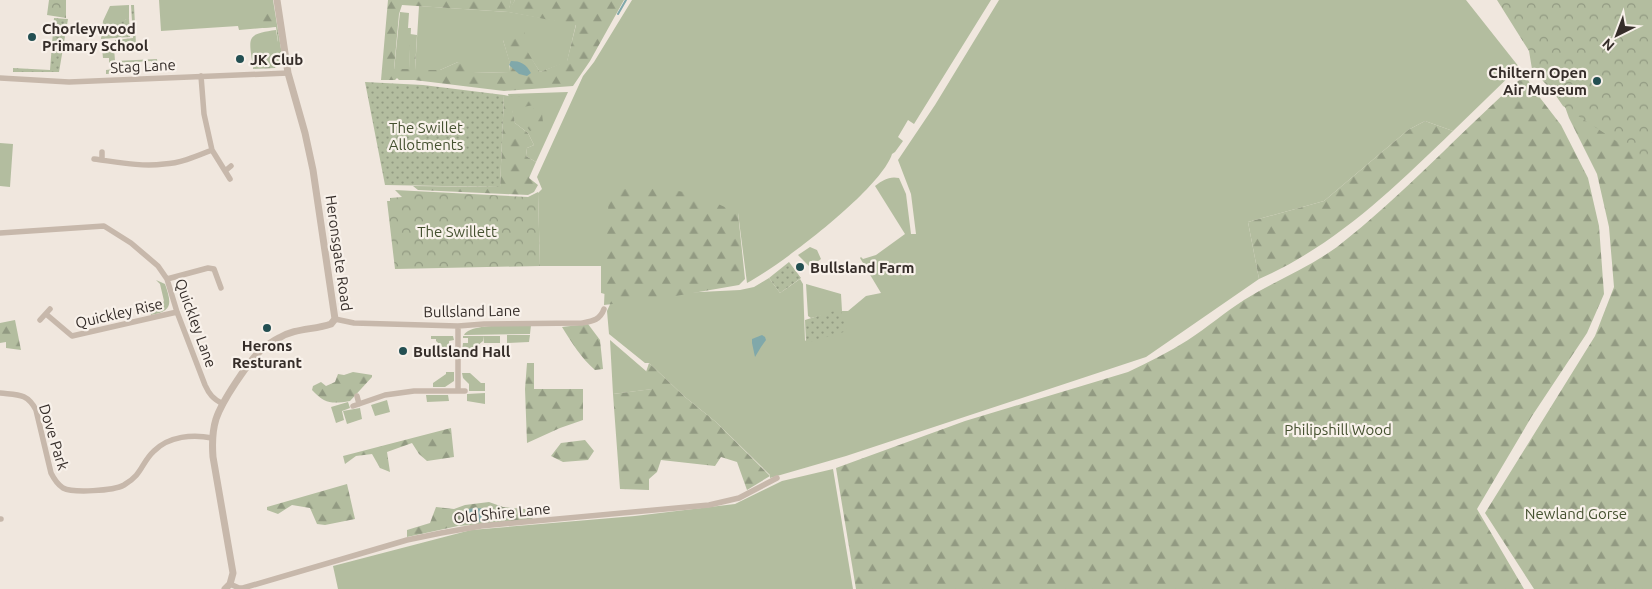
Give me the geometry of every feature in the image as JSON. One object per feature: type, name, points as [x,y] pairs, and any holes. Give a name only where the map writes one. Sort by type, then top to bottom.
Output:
[{"type":"street","name":"Heronsgate Road","points":[[228,586],[233,573],[213,457],[212,438],[216,419],[223,404],[260,351],[280,337],[293,332],[331,324],[335,319],[314,170],[288,73],[277,0]]},
{"type":"street","name":"Stag Lane","points":[[0,78],[69,82],[288,73]]},
{"type":"street","points":[[201,76],[204,114],[212,150],[230,179]]},
{"type":"street","points":[[94,159],[141,165],[165,164],[212,150]]},
{"type":"street","points":[[102,152],[102,160]]},
{"type":"street","points":[[225,170],[231,166]]},
{"type":"street","name":"Quickley Lane","points":[[0,233],[104,226],[141,251],[158,266],[167,279],[177,312],[209,394],[223,404]]},
{"type":"street","points":[[167,279],[208,268],[214,269],[222,288]]},
{"type":"street","name":"Bullsland Lane","points":[[335,319],[354,322],[458,326],[582,323],[598,319],[604,309]]},
{"type":"street","name":"Quickley Rise","points":[[40,320],[48,311],[72,336],[177,312]]},
{"type":"street","points":[[357,396],[356,405],[385,395],[414,391],[461,391],[458,326]]},
{"type":"street","name":"Dove Park","points":[[0,393],[24,396],[31,402],[36,410],[51,473],[61,487],[71,491],[122,486],[137,477],[153,451],[165,444],[189,435],[212,438]]},
{"type":"street","name":"Old Shire Lane","points":[[228,586],[243,588],[407,540],[482,526],[709,505],[739,498],[778,478]]},
{"type":"green space","points":[[49,0],[66,0],[66,18],[47,15]]},
{"type":"green space","points":[[159,0],[269,0],[273,27],[239,30],[238,26],[161,31]]},
{"type":"green space","points":[[258,0],[273,0],[282,55],[275,68],[253,69],[278,41],[276,27],[263,28]]},
{"type":"green space","points":[[388,0],[511,0],[509,10],[515,0],[624,0],[590,61],[573,86],[504,91],[414,80],[399,80],[397,78],[395,80],[381,80]],"holes":[[[402,5],[508,12],[576,25],[567,61],[540,72],[524,46],[525,30],[515,26],[503,40],[510,64],[509,72],[473,73],[473,64],[458,62],[440,70],[415,70],[417,35],[410,34],[409,69],[394,69],[399,14]]]},
{"type":"green space","points":[[511,0],[515,0],[509,12],[576,24],[567,62],[540,72],[523,46],[503,40],[510,63],[510,72],[473,73],[458,62],[440,70],[415,70],[419,6],[508,12]]},
{"type":"green space","points":[[632,0],[991,0],[914,124],[908,120],[898,137],[903,141],[892,154],[884,169],[850,205],[805,244],[747,283],[738,213],[605,294],[601,293],[601,266],[540,266],[538,193],[542,189],[537,177],[583,76],[594,62]]},
{"type":"green space","points":[[999,0],[1466,0],[1519,67],[1453,131],[1425,121],[1408,130],[1324,201],[1248,222],[1259,279],[1146,357],[846,456],[770,478],[770,475],[716,422],[685,397],[649,363],[645,363],[609,334],[607,311],[612,300],[660,294],[740,290],[754,287],[769,278],[780,293],[800,279],[803,284],[805,341],[841,311],[811,318],[808,316],[806,284],[841,294],[842,311],[848,311],[866,296],[881,293],[860,258],[863,259],[876,255],[905,234],[875,186],[886,179],[899,178],[906,194],[911,234],[916,234],[911,194],[898,160],[935,105]]},
{"type":"green space","name":"Chiltern Open Air Museum","points":[[1497,0],[1652,0],[1652,168],[1633,152],[1563,106],[1532,69],[1529,51]]},
{"type":"green space","points":[[129,5],[129,18],[119,26],[114,38],[101,39],[103,21],[110,6]]},
{"type":"green space","points":[[131,5],[134,5],[136,45],[128,45],[128,42],[115,44],[115,40],[133,38]]},
{"type":"green space","points":[[400,12],[409,13],[408,28],[411,28],[409,70],[394,70]]},
{"type":"green space","points":[[54,18],[68,19],[59,72],[13,72],[13,68],[50,70]]},
{"type":"green space","points":[[129,18],[130,37],[114,38],[115,31],[119,25]]},
{"type":"green space","points":[[276,30],[280,55],[274,65],[253,67],[251,39],[259,33]]},
{"type":"green space","points":[[114,47],[115,61],[157,59],[158,72],[145,73],[145,68],[152,67],[151,61],[135,62],[136,68],[141,68],[141,73],[128,73],[128,69],[134,68],[133,62],[117,63],[118,69],[123,69],[123,73],[106,74],[106,70],[114,69],[114,63],[109,63],[109,58],[103,58],[102,48]]},
{"type":"green space","name":"Philipshill Wood","points":[[1525,75],[1561,125],[1588,178],[1599,226],[1604,294],[1587,333],[1532,416],[1477,509],[1524,589],[856,589],[836,468],[965,421],[1128,372],[1174,349],[1244,300],[1337,247],[1386,206]]},
{"type":"green space","name":"The Swillet Allotments","points":[[365,82],[423,85],[504,95],[500,187],[385,185]]},
{"type":"green space","points":[[568,92],[536,162],[526,156],[527,148],[534,145],[528,133],[515,123],[508,94]]},
{"type":"green space","points":[[504,95],[513,97],[515,102],[512,108],[515,123],[528,133],[534,145],[527,148],[526,156],[536,162],[529,178],[538,185],[534,192],[528,195],[418,190],[413,186],[500,187]]},
{"type":"green space","points":[[523,95],[533,100],[536,104],[542,102],[547,105],[546,108],[549,113],[547,115],[542,114],[543,122],[537,124],[536,128],[530,131],[527,127],[532,120],[528,120],[525,116],[527,112],[533,117],[538,114],[533,111],[534,105],[523,107],[517,103],[515,98]]},
{"type":"green space","name":"Newland Gorse","points":[[1564,104],[1652,153],[1652,589],[1534,589],[1485,513],[1595,336],[1614,287],[1609,227],[1597,174]]},
{"type":"green space","points":[[1425,121],[1453,131],[1386,194],[1338,233],[1313,250],[1259,279],[1248,222],[1324,201],[1408,130]]},
{"type":"green space","points":[[0,143],[13,144],[10,187],[0,186]]},
{"type":"green space","points":[[609,189],[666,189],[696,194],[738,213],[745,279],[739,285],[664,298],[604,305]]},
{"type":"green space","name":"The Swillett","points":[[395,190],[528,197],[538,192],[540,266],[395,269],[387,201],[390,201],[390,198],[402,197]]},
{"type":"green space","points":[[810,247],[817,250],[821,259],[810,267],[798,255]]},
{"type":"green space","points":[[789,262],[801,278],[780,293],[769,278]]},
{"type":"green space","points":[[156,280],[165,284],[169,296],[169,305],[164,311],[151,315],[150,312],[157,311],[164,301],[160,284]]},
{"type":"green space","points":[[834,311],[841,311],[847,331],[806,343],[805,320]]},
{"type":"green space","points":[[15,320],[21,350],[6,348],[6,342],[0,343],[0,323]]},
{"type":"green space","points":[[588,324],[600,340],[603,369],[595,370],[585,360],[562,327]]},
{"type":"green space","points":[[531,325],[530,334],[464,335],[468,331],[484,327]]},
{"type":"green space","points":[[507,335],[530,335],[529,342],[507,343]]},
{"type":"green space","points":[[431,336],[453,336],[454,340],[449,341],[449,350],[454,351],[454,353],[447,352],[436,339],[431,339]]},
{"type":"green space","points":[[463,336],[483,336],[483,341],[471,351],[462,351],[463,343],[468,343],[468,338],[463,338]]},
{"type":"green space","points":[[483,336],[500,336],[500,343],[484,343]]},
{"type":"green space","points":[[610,340],[646,371],[653,389],[613,394]]},
{"type":"green space","points":[[527,363],[534,363],[534,389],[583,389],[583,420],[527,443],[525,389]]},
{"type":"green space","points":[[649,363],[685,397],[716,422],[770,476],[747,490],[737,462],[721,457],[715,466],[661,460],[657,472],[649,479],[649,490],[620,489],[613,394],[652,389],[644,378]]},
{"type":"green space","points":[[353,372],[372,375],[372,377],[350,401],[329,402],[312,390],[313,386],[321,382],[326,386],[335,382],[338,374],[344,375]]},
{"type":"green space","points":[[446,372],[454,372],[454,381],[445,387],[433,387],[433,383],[446,374]]},
{"type":"green space","points":[[462,373],[470,373],[481,383],[485,383],[485,391],[469,391],[469,384],[463,378]]},
{"type":"green space","points":[[485,393],[485,404],[467,401],[467,394]]},
{"type":"green space","points":[[426,395],[448,395],[449,401],[427,402]]},
{"type":"green space","points":[[387,400],[390,412],[375,416],[371,405]]},
{"type":"green space","points":[[348,402],[350,408],[342,411],[344,420],[336,423],[331,407]]},
{"type":"green space","points":[[360,408],[362,419],[347,424],[343,411]]},
{"type":"green space","points":[[451,428],[454,457],[427,461],[419,454],[412,443],[387,452],[390,472],[380,468],[372,454],[356,456],[345,464],[343,456]]},
{"type":"green space","points":[[585,440],[594,451],[588,460],[563,462],[551,456],[561,443]]},
{"type":"green space","points":[[833,469],[853,589],[338,589],[333,566],[471,530],[635,516],[735,504],[782,481]]},
{"type":"green space","points":[[347,484],[355,519],[325,525],[317,524],[310,508],[292,505],[278,514],[267,510],[267,507]]},
{"type":"green space","points":[[489,502],[503,507],[535,510],[532,520],[458,526],[407,537],[407,530],[430,523],[436,507],[454,509],[465,505]]},
{"type":"water","points":[[511,61],[523,64],[531,73],[527,76],[519,74],[509,65]]},
{"type":"water","points":[[762,335],[766,340],[755,357],[752,339]]},
{"type":"water","points":[[468,509],[491,509],[494,513],[493,520],[469,521],[467,518]]},
{"type":"waterway","points":[[618,14],[626,0]]},
{"type":"place","name":"Chorleywood Primary School","points":[[32,37]]},
{"type":"place","name":"JK Club","points":[[240,59]]},
{"type":"place","name":"Chiltern Open Air Museum","points":[[1597,81]]},
{"type":"place","name":"Bullsland Farm","points":[[800,267]]},
{"type":"place","name":"Herons Resturant","points":[[267,328]]},
{"type":"place","name":"Bullsland Hall","points":[[403,351]]}]
